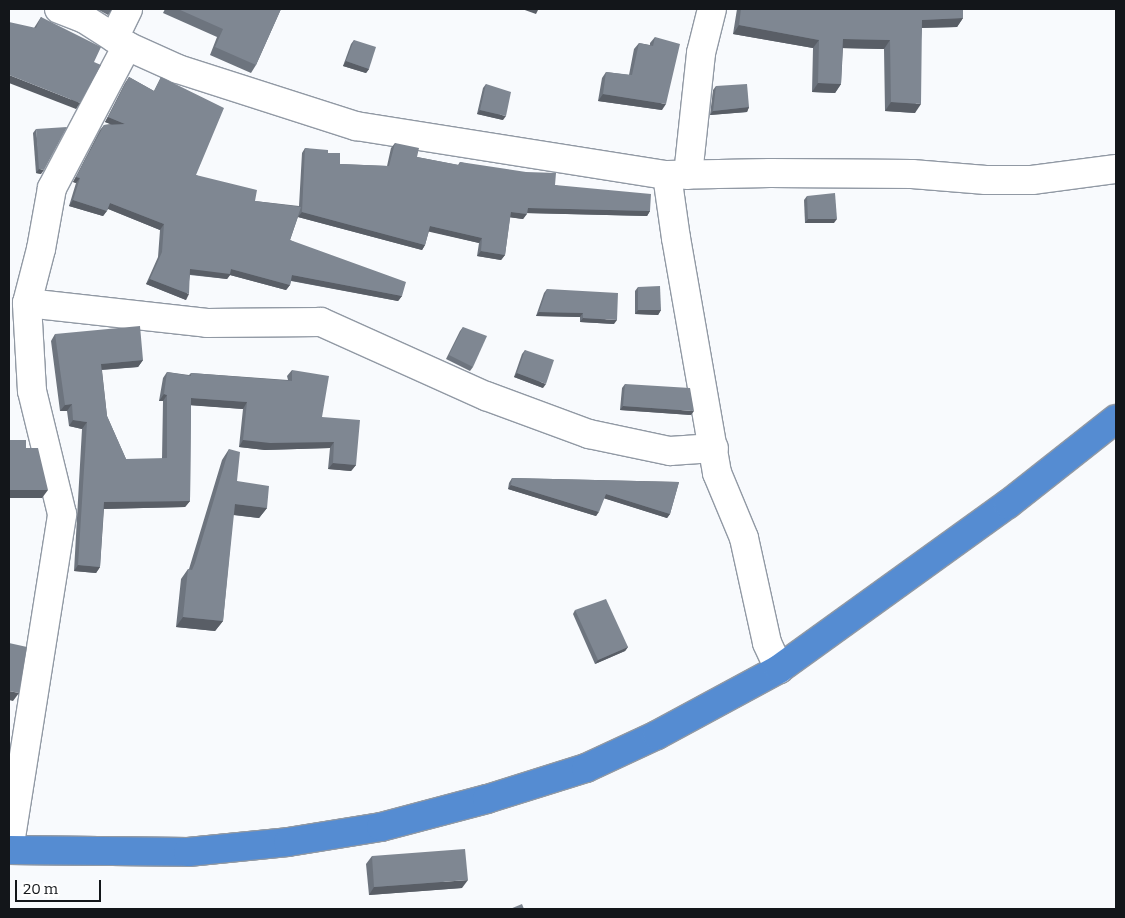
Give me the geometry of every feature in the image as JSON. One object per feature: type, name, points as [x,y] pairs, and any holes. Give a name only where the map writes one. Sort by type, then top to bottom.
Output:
[{"type":"highway","points":[[9,850],[188,852],[288,842],[381,827],[487,799],[586,768],[657,735],[779,670],[1008,504],[1116,419]]},
{"type":"street","points":[[59,9],[83,18],[120,42],[178,69],[356,126],[678,175],[770,173],[912,174],[986,180],[1032,180],[1116,169]]},
{"type":"street","points":[[9,850],[62,514],[32,391],[21,296],[41,249],[52,188],[120,42],[128,9]]},
{"type":"street","points":[[712,9],[701,53],[678,175],[676,238],[717,473],[744,538],[768,643],[779,670]]},
{"type":"street","points":[[21,296],[207,323],[321,322],[486,396],[588,434],[670,451],[714,448]]},
{"type":"building","points":[[178,9],[281,9],[256,65],[215,47],[223,29]]},
{"type":"building","points":[[741,9],[963,9],[963,18],[922,20],[921,104],[891,102],[890,40],[843,39],[841,84],[818,83],[819,40],[739,25]]},
{"type":"building","points":[[41,17],[101,47],[94,62],[101,65],[80,103],[9,75],[9,22],[36,28]]},
{"type":"building","points":[[655,37],[680,44],[666,104],[603,94],[606,72],[632,75],[639,43],[653,46]]},
{"type":"building","points":[[354,40],[376,47],[369,69],[346,61]]},
{"type":"building","points":[[129,77],[154,91],[161,77],[224,108],[196,175],[257,190],[255,201],[301,207],[290,240],[406,282],[402,296],[292,275],[290,285],[231,269],[230,274],[190,269],[189,294],[150,279],[162,252],[164,224],[110,203],[107,211],[73,200],[80,178],[76,177],[104,125],[125,124],[108,117]]},
{"type":"building","points":[[486,84],[511,92],[506,116],[480,110]]},
{"type":"building","points":[[747,84],[749,107],[713,111],[716,86]]},
{"type":"building","points":[[67,127],[44,170],[39,169],[36,129]]},
{"type":"building","points":[[395,143],[419,148],[417,157],[459,165],[460,162],[526,172],[556,173],[555,185],[651,194],[650,211],[528,208],[527,214],[511,212],[505,255],[481,251],[482,238],[430,226],[425,245],[302,212],[305,148],[328,150],[328,153],[340,153],[340,164],[389,166]]},
{"type":"building","points":[[835,193],[837,219],[808,219],[807,196]]},
{"type":"building","points":[[660,286],[661,310],[638,310],[638,287]]},
{"type":"building","points":[[547,289],[618,293],[617,320],[583,318],[583,313],[539,312]]},
{"type":"building","points":[[140,326],[143,360],[101,364],[107,416],[126,459],[167,458],[167,395],[164,394],[167,372],[191,376],[191,373],[292,381],[292,370],[329,376],[322,417],[360,420],[356,465],[333,463],[334,442],[270,443],[243,440],[247,402],[191,398],[190,501],[104,502],[100,567],[78,565],[87,422],[73,420],[72,404],[65,405],[55,334]]},
{"type":"building","points":[[463,327],[487,336],[473,367],[449,355]]},
{"type":"building","points":[[525,350],[554,360],[546,384],[517,373]]},
{"type":"building","points":[[625,384],[690,388],[694,411],[623,406]]},
{"type":"building","points":[[9,440],[26,440],[26,448],[38,448],[48,490],[9,490]]},
{"type":"building","points":[[229,449],[240,452],[237,481],[269,486],[267,508],[235,504],[223,621],[183,617],[188,569],[192,570],[195,563]]},
{"type":"building","points":[[512,478],[679,482],[670,514],[606,494],[599,512],[511,485]]},
{"type":"building","points":[[606,599],[628,647],[598,660],[575,610]]},
{"type":"building","points":[[9,643],[27,647],[19,693],[9,691]]},
{"type":"building","points":[[465,849],[468,880],[374,887],[372,856]]},
{"type":"building","points":[[522,904],[524,909],[510,909]]}]
